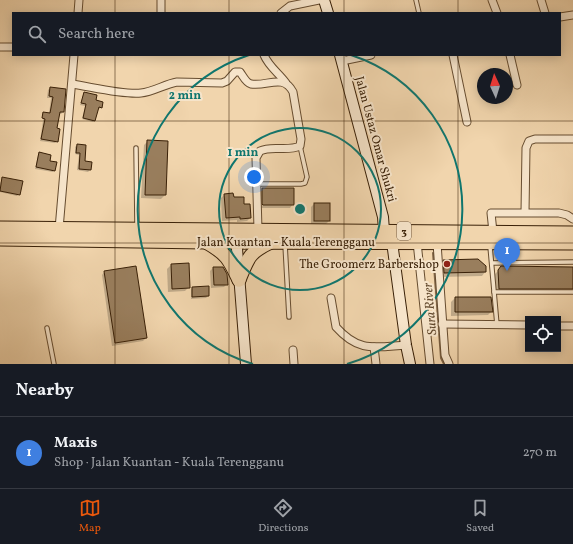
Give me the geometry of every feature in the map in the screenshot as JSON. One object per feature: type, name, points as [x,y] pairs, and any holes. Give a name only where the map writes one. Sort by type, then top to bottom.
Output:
[{"type":"highway","name":"Jalan Kuantan - Kuala Terengganu","points":[[0,228],[137,229],[236,236],[278,241],[437,243],[491,237],[573,233]]},
{"type":"highway","name":"Jalan Kuantan - Kuala Terengganu","points":[[0,239],[206,242],[258,230],[384,231],[573,243]]},
{"type":"highway","points":[[240,280],[250,256],[260,247],[278,241]]},
{"type":"highway","points":[[206,242],[220,250],[228,258],[240,280]]},
{"type":"street","points":[[78,12],[79,0]]},
{"type":"street","points":[[161,0],[161,12]]},
{"type":"street","points":[[282,12],[290,6],[319,0]]},
{"type":"street","points":[[324,0],[328,12]]},
{"type":"street","points":[[492,0],[497,12]]},
{"type":"street","points":[[541,0],[545,12]]},
{"type":"street","points":[[561,17],[573,14]]},
{"type":"street","points":[[0,47],[12,47]]},
{"type":"street","points":[[58,229],[74,56]]},
{"type":"street","points":[[258,230],[256,158],[260,151],[266,148],[294,149],[300,146],[301,139],[293,92],[290,86],[271,67],[265,56]]},
{"type":"street","points":[[341,58],[361,56]]},
{"type":"street","points":[[453,56],[467,122]]},
{"type":"street","points":[[510,56],[517,85]]},
{"type":"street","name":"Jalan Ustaz Omar Shukri","points":[[341,58],[383,217],[384,231]]},
{"type":"street","points":[[72,84],[142,94],[177,82],[222,83],[227,81],[235,72],[240,72],[247,82],[252,84],[286,83]]},
{"type":"street","points":[[524,212],[526,148],[529,141],[573,139]]},
{"type":"street","points":[[491,237],[491,213],[559,213],[567,215],[573,219]]},
{"type":"street","points":[[236,236],[246,364]]},
{"type":"street","points":[[392,242],[410,364]]},
{"type":"street","points":[[417,242],[430,364]]},
{"type":"street","points":[[437,243],[445,355],[449,364]]},
{"type":"street","points":[[331,298],[336,327],[356,344],[374,347],[406,345]]},
{"type":"street","points":[[442,324],[525,326]]},
{"type":"street","points":[[561,326],[573,326]]},
{"type":"street","points":[[374,347],[376,364]]},
{"type":"street","points":[[292,350],[294,364]]},
{"type":"lane","points":[[416,0],[419,12]]},
{"type":"lane","points":[[257,184],[305,183],[307,177],[300,146]]},
{"type":"lane","points":[[136,148],[137,229]]},
{"type":"lane","points":[[491,237],[497,325]]},
{"type":"lane","points":[[278,241],[289,317]]},
{"type":"lane","points":[[492,262],[573,262]]},
{"type":"lane","points":[[494,292],[573,292]]},
{"type":"lane","points":[[47,328],[54,364]]},
{"type":"building","points":[[50,87],[66,89],[64,112],[60,112],[57,128],[60,129],[58,142],[41,139],[45,119],[42,118],[43,112],[50,113],[53,97],[49,96]]},
{"type":"building","points":[[84,92],[97,95],[96,100],[103,102],[102,108],[99,107],[95,121],[83,118],[86,104],[81,103]]},
{"type":"building","points":[[147,140],[168,141],[166,195],[145,195]]},
{"type":"building","points":[[77,144],[86,145],[85,161],[92,162],[91,170],[79,169],[80,153],[76,153]]},
{"type":"building","points":[[39,152],[51,155],[50,161],[57,162],[55,171],[36,167]]},
{"type":"building","points":[[2,177],[23,181],[20,195],[0,191]]},
{"type":"building","points":[[262,188],[294,188],[294,205],[263,205]]},
{"type":"building","points":[[233,193],[234,197],[244,197],[244,204],[250,204],[251,218],[226,218],[224,194]]},
{"type":"building","points":[[314,203],[330,203],[330,221],[314,221]]},
{"type":"building","points":[[478,259],[486,266],[486,272],[444,273],[443,260]]},
{"type":"building","points":[[189,263],[190,288],[172,289],[171,264]]},
{"type":"building","points":[[136,266],[147,338],[115,343],[104,271]]},
{"type":"building","points":[[501,266],[573,267],[573,289],[499,289],[498,270]]},
{"type":"building","points":[[213,267],[223,267],[227,274],[228,285],[214,285]]},
{"type":"building","points":[[209,286],[209,296],[192,297],[192,287]]},
{"type":"building","points":[[455,297],[491,297],[493,312],[455,312]]},
{"type":"waterway","name":"Sura River","points":[[433,253],[441,358],[444,364]]},
{"type":"place","name":"The Groomerz Barbershop","points":[[447,264]]},
{"type":"place","name":"Maxis","points":[[507,271]]}]
